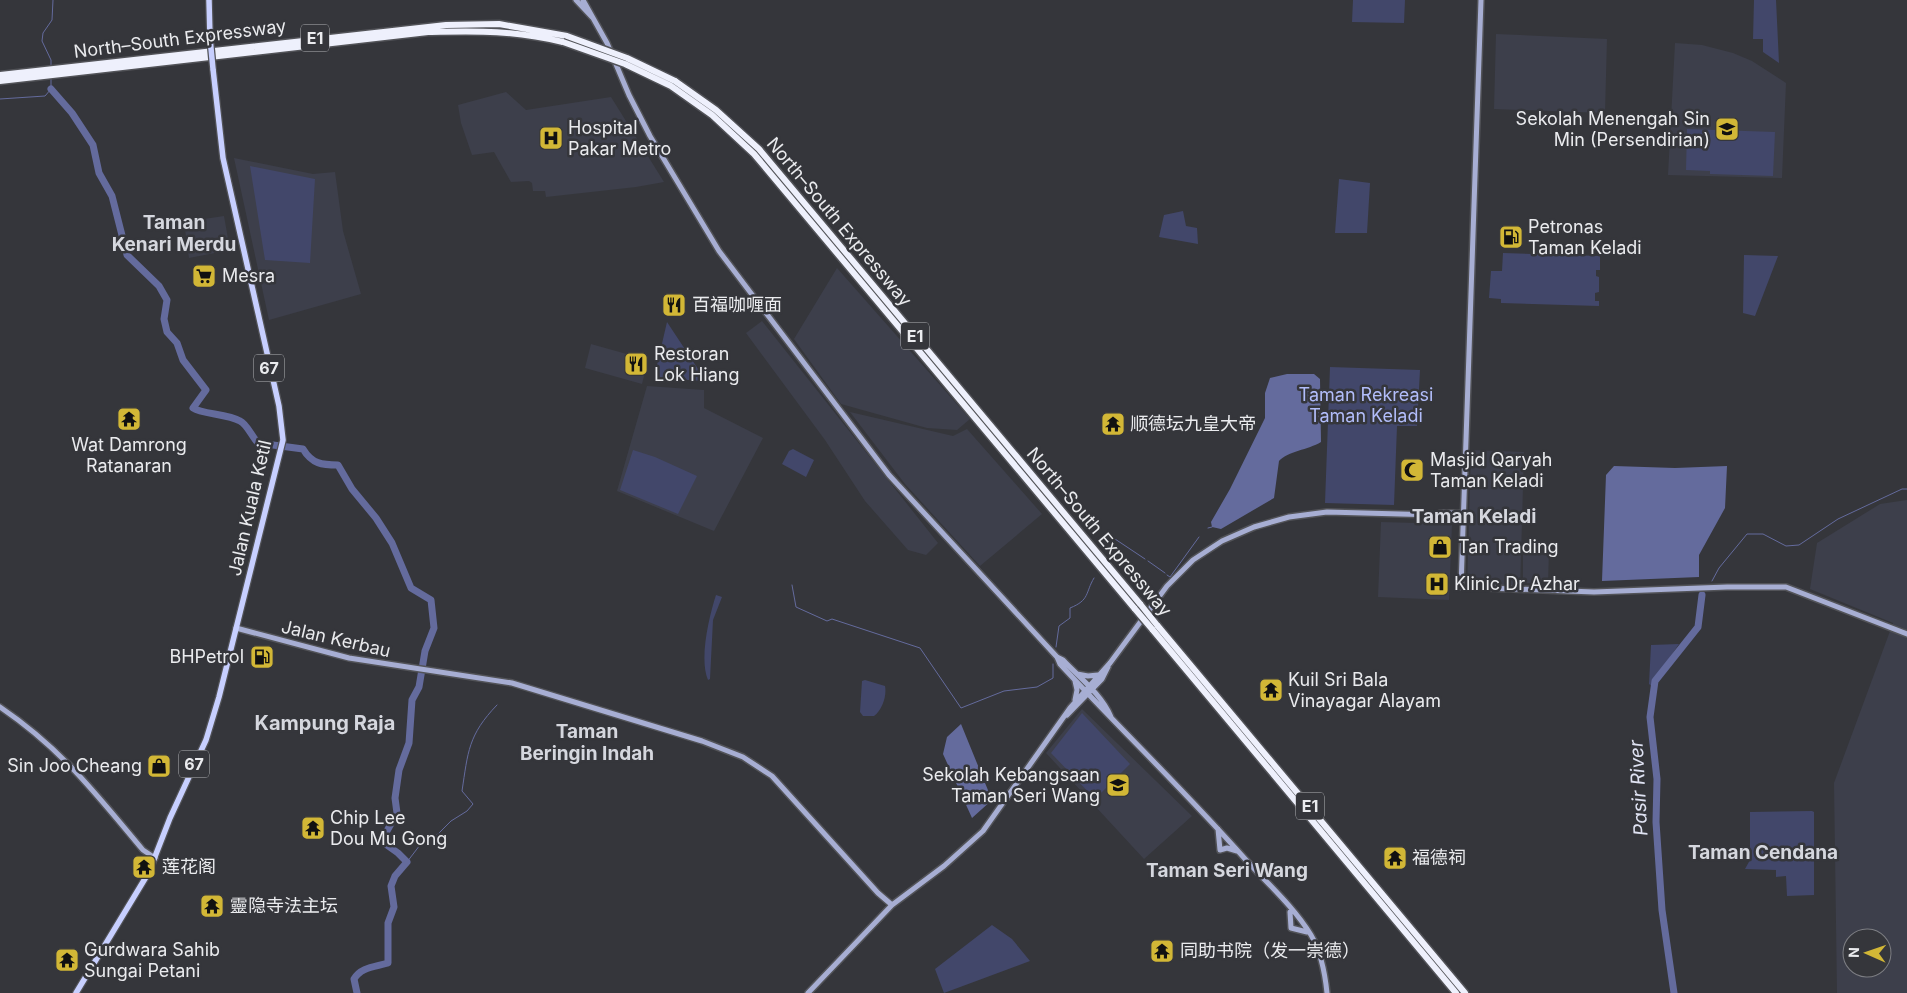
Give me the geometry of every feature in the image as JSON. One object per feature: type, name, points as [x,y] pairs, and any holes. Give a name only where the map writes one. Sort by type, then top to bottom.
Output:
[{"type":"highway","name":"North–South Expressway","points":[[0,81],[63,71],[446,24],[499,24],[567,36],[628,58],[673,84],[712,115],[754,154],[1461,992]]},
{"type":"highway","name":"North–South Expressway","points":[[63,71],[428,32],[499,31],[531,34],[563,42],[625,64],[673,84]]},
{"type":"highway","name":"North–South Expressway","points":[[0,75],[40,74]]},
{"type":"highway","name":"North–South Expressway","points":[[1155,627],[1448,984],[1461,992]]},
{"type":"main road","name":"Jalan Kuala Ketil","points":[[76,993],[138,892],[155,858],[172,814],[208,735],[284,440],[279,406],[223,158],[210,38],[209,0]]},
{"type":"street","points":[[576,0],[592,17]]},
{"type":"street","points":[[583,0],[607,43],[646,129],[719,251],[889,475],[1057,657],[1063,660],[1112,718],[1218,828],[1289,907],[1310,934],[1321,959],[1327,993]]},
{"type":"street","points":[[1481,0],[1461,587],[1594,592],[1727,587],[1786,587],[1907,634]]},
{"type":"street","points":[[808,993],[892,905],[944,866],[983,831],[1064,717],[1100,677],[1180,571],[1222,541],[1270,520],[1318,513],[1437,515],[1440,513],[1463,516]]},
{"type":"street","name":"Jalan Kerbau","points":[[236,628],[349,658],[410,669],[512,683],[702,741],[743,758],[772,776],[878,893],[892,905]]},
{"type":"street","points":[[1075,676],[1100,677]]},
{"type":"street","points":[[1075,676],[1076,704]]},
{"type":"street","points":[[1098,702],[1100,677]]},
{"type":"street","points":[[1076,704],[1098,702]]},
{"type":"street","points":[[0,707],[39,736],[73,767],[143,850],[155,858]]},
{"type":"street","points":[[1218,828],[1220,850],[1231,849],[1240,852]]},
{"type":"street","points":[[1289,907],[1292,915],[1290,928],[1310,934]]},
{"type":"shaded area","points":[[1496,34],[1607,39],[1605,113],[1494,109]]},
{"type":"shaded area","name":"Sekolah Menengah Sin Min (Persendirian)","points":[[1675,43],[1702,45],[1733,53],[1752,61],[1786,83],[1782,178],[1668,175]]},
{"type":"shaded area","name":"Hospital Pakar Metro","points":[[506,92],[526,110],[611,97],[664,182],[546,197],[545,191],[533,191],[532,183],[529,181],[511,182],[494,152],[472,155],[461,123],[458,105]]},
{"type":"shaded area","points":[[234,158],[313,174],[335,172],[343,231],[361,294],[269,320]]},
{"type":"shaded area","points":[[224,216],[230,250],[189,258],[184,222]]},
{"type":"shaded area","points":[[837,268],[970,419],[957,430],[927,428],[841,404],[794,339]]},
{"type":"shaded area","points":[[762,321],[938,543],[926,555],[908,550],[865,501],[825,440],[746,333]]},
{"type":"shaded area","points":[[591,344],[648,360],[642,384],[585,368]]},
{"type":"shaded area","points":[[1287,374],[1314,374],[1320,379],[1321,442],[1288,455],[1279,461],[1274,498],[1221,529],[1212,527],[1211,522],[1230,489],[1265,418],[1265,393],[1270,378]]},
{"type":"shaded area","points":[[647,386],[704,390],[704,408],[763,438],[714,531],[617,491]]},
{"type":"shaded area","points":[[850,412],[953,436],[967,429],[1042,514],[980,566],[905,484]]},
{"type":"shaded area","points":[[1471,450],[1524,452],[1520,591],[1467,589]]},
{"type":"shaded area","points":[[1614,466],[1675,468],[1727,466],[1725,508],[1699,555],[1699,577],[1602,581],[1606,475]]},
{"type":"shaded area","points":[[1907,500],[1907,993],[1837,993],[1834,783],[1893,623],[1810,589],[1817,543],[1880,504]]},
{"type":"shaded area","points":[[1381,522],[1452,524],[1449,600],[1378,597]]},
{"type":"shaded area","points":[[1523,549],[1549,550],[1548,584],[1523,583]]},
{"type":"shaded area","name":"Sekolah Kebangsaan Taman Seri Wang","points":[[1082,709],[1192,816],[1144,859],[1046,753]]},
{"type":"shaded area","points":[[961,724],[992,800],[972,818],[943,754],[947,737]]},
{"type":"green space","points":[[1353,0],[1405,0],[1404,23],[1352,22]]},
{"type":"green space","points":[[1754,0],[1776,0],[1779,63],[1763,52],[1763,39],[1753,39]]},
{"type":"green space","points":[[1687,129],[1775,132],[1773,176],[1710,174],[1710,171],[1686,170]]},
{"type":"green space","points":[[250,166],[315,179],[310,263],[265,260]]},
{"type":"green space","points":[[1339,179],[1370,183],[1367,233],[1335,233]]},
{"type":"green space","points":[[1183,211],[1186,226],[1197,228],[1198,244],[1159,237],[1164,215]]},
{"type":"green space","points":[[1503,253],[1600,256],[1600,270],[1596,270],[1596,276],[1599,277],[1599,292],[1595,293],[1595,301],[1599,301],[1599,306],[1501,303],[1501,299],[1489,298],[1491,271],[1502,271]]},
{"type":"green space","points":[[1744,255],[1778,256],[1755,316],[1743,313]]},
{"type":"green space","points":[[667,322],[706,381],[654,378]]},
{"type":"green space","name":"Taman Rekreasi Taman Keladi","points":[[1330,367],[1420,370],[1417,426],[1397,426],[1394,505],[1325,503]]},
{"type":"green space","points":[[793,449],[814,460],[806,477],[782,464],[789,451]]},
{"type":"green space","points":[[633,450],[655,457],[697,476],[678,514],[620,490]]},
{"type":"green space","points":[[716,595],[722,597],[713,620],[710,679],[708,680],[704,661],[705,650],[708,626]]},
{"type":"green space","points":[[1679,644],[1654,681],[1653,687],[1649,684],[1651,645]]},
{"type":"green space","points":[[865,680],[885,686],[883,702],[874,716],[863,716],[860,712],[862,681]]},
{"type":"green space","points":[[1082,713],[1130,764],[1095,799],[1051,753]]},
{"type":"green space","points":[[1750,812],[1814,812],[1814,895],[1787,896],[1786,876],[1776,877],[1776,870],[1745,869],[1750,860]]},
{"type":"green space","points":[[992,925],[1012,939],[1030,961],[944,993],[935,969]]},
{"type":"waterway","points":[[51,66],[51,60],[42,41],[43,33],[52,20],[53,0]]},
{"type":"waterway","points":[[0,99],[45,96],[51,89],[51,78]]},
{"type":"waterway","points":[[51,89],[72,113],[93,145],[99,173],[112,196],[127,255],[159,286],[167,300],[164,319],[167,332],[177,343],[183,360],[206,390],[193,408],[240,421],[258,443],[303,449],[310,458],[318,463],[338,465],[352,489],[376,518],[392,543],[411,588],[431,600],[434,628],[425,651],[419,687],[412,700],[409,743],[399,770],[395,798],[397,813],[383,838],[384,843],[407,862],[395,876],[391,886],[394,907],[388,923],[388,963],[360,972],[354,979],[357,993]]},
{"type":"waterway","points":[[1712,581],[1719,568],[1747,534],[1763,534],[1786,546],[1799,545],[1838,519],[1902,489],[1907,489]]},
{"type":"waterway","points":[[1208,528],[1212,527]]},
{"type":"waterway","points":[[1167,575],[1170,577],[1199,537]]},
{"type":"waterway","points":[[1114,540],[1145,559]]},
{"type":"waterway","points":[[1148,561],[1165,573]]},
{"type":"waterway","points":[[1056,647],[1059,626],[1070,618],[1070,608],[1084,599],[1094,578]]},
{"type":"waterway","points":[[792,585],[796,607],[827,621],[832,619],[920,648],[961,708],[1004,691],[1037,687],[1053,678],[1053,664]]},
{"type":"waterway","name":"Pasir River","points":[[1674,993],[1662,910],[1656,822],[1657,779],[1650,717],[1655,681],[1698,627],[1702,595]]},
{"type":"waterway","points":[[407,862],[420,845],[438,834],[473,804],[462,791],[468,755],[480,726],[497,705]]},
{"type":"place","name":"Sekolah Menengah Sin Min (Persendirian)","points":[[1727,129]]},
{"type":"place","name":"Hospital Pakar Metro","points":[[551,138]]},
{"type":"place","name":"Petronas Taman Keladi","points":[[1511,237]]},
{"type":"place","name":"Mesra","points":[[204,276]]},
{"type":"place","name":"百福咖喱面","points":[[674,305]]},
{"type":"place","name":"Restoran Lok Hiang","points":[[636,364]]},
{"type":"place","name":"Wat Damrong Ratanaran","points":[[129,419]]},
{"type":"place","name":"顺德坛九皇大帝","points":[[1113,424]]},
{"type":"place","name":"Masjid Qaryah Taman Keladi","points":[[1412,470]]},
{"type":"place","name":"Tan Trading","points":[[1440,547]]},
{"type":"place","name":"Klinic Dr Azhar","points":[[1437,584]]},
{"type":"place","name":"BHPetrol","points":[[262,657]]},
{"type":"place","name":"Kuil Sri Bala Vinayagar Alayam","points":[[1271,690]]},
{"type":"place","name":"Sin Joo Cheang","points":[[159,766]]},
{"type":"place","name":"Sekolah Kebangsaan Taman Seri Wang","points":[[1118,785]]},
{"type":"place","name":"Chip Lee Dou Mu Gong","points":[[313,828]]},
{"type":"place","name":"福德祠","points":[[1395,858]]},
{"type":"place","name":"莲花阁","points":[[144,867]]},
{"type":"place","name":"靈隐寺法主坛","points":[[212,906]]},
{"type":"place","name":"同助书院（发一崇德）","points":[[1162,951]]},
{"type":"place","name":"Gurdwara Sahib Sungai Petani","points":[[67,960]]},
{"type":"district","name":"Taman Kenari Merdu","points":[[174,233]]},
{"type":"district","name":"Taman Keladi","points":[[1474,516]]},
{"type":"district","name":"Kampung Raja","points":[[325,723]]},
{"type":"district","name":"Taman Beringin Indah","points":[[587,742]]},
{"type":"district","name":"Taman Cendana","points":[[1763,852]]},
{"type":"district","name":"Taman Seri Wang","points":[[1227,870]]}]
